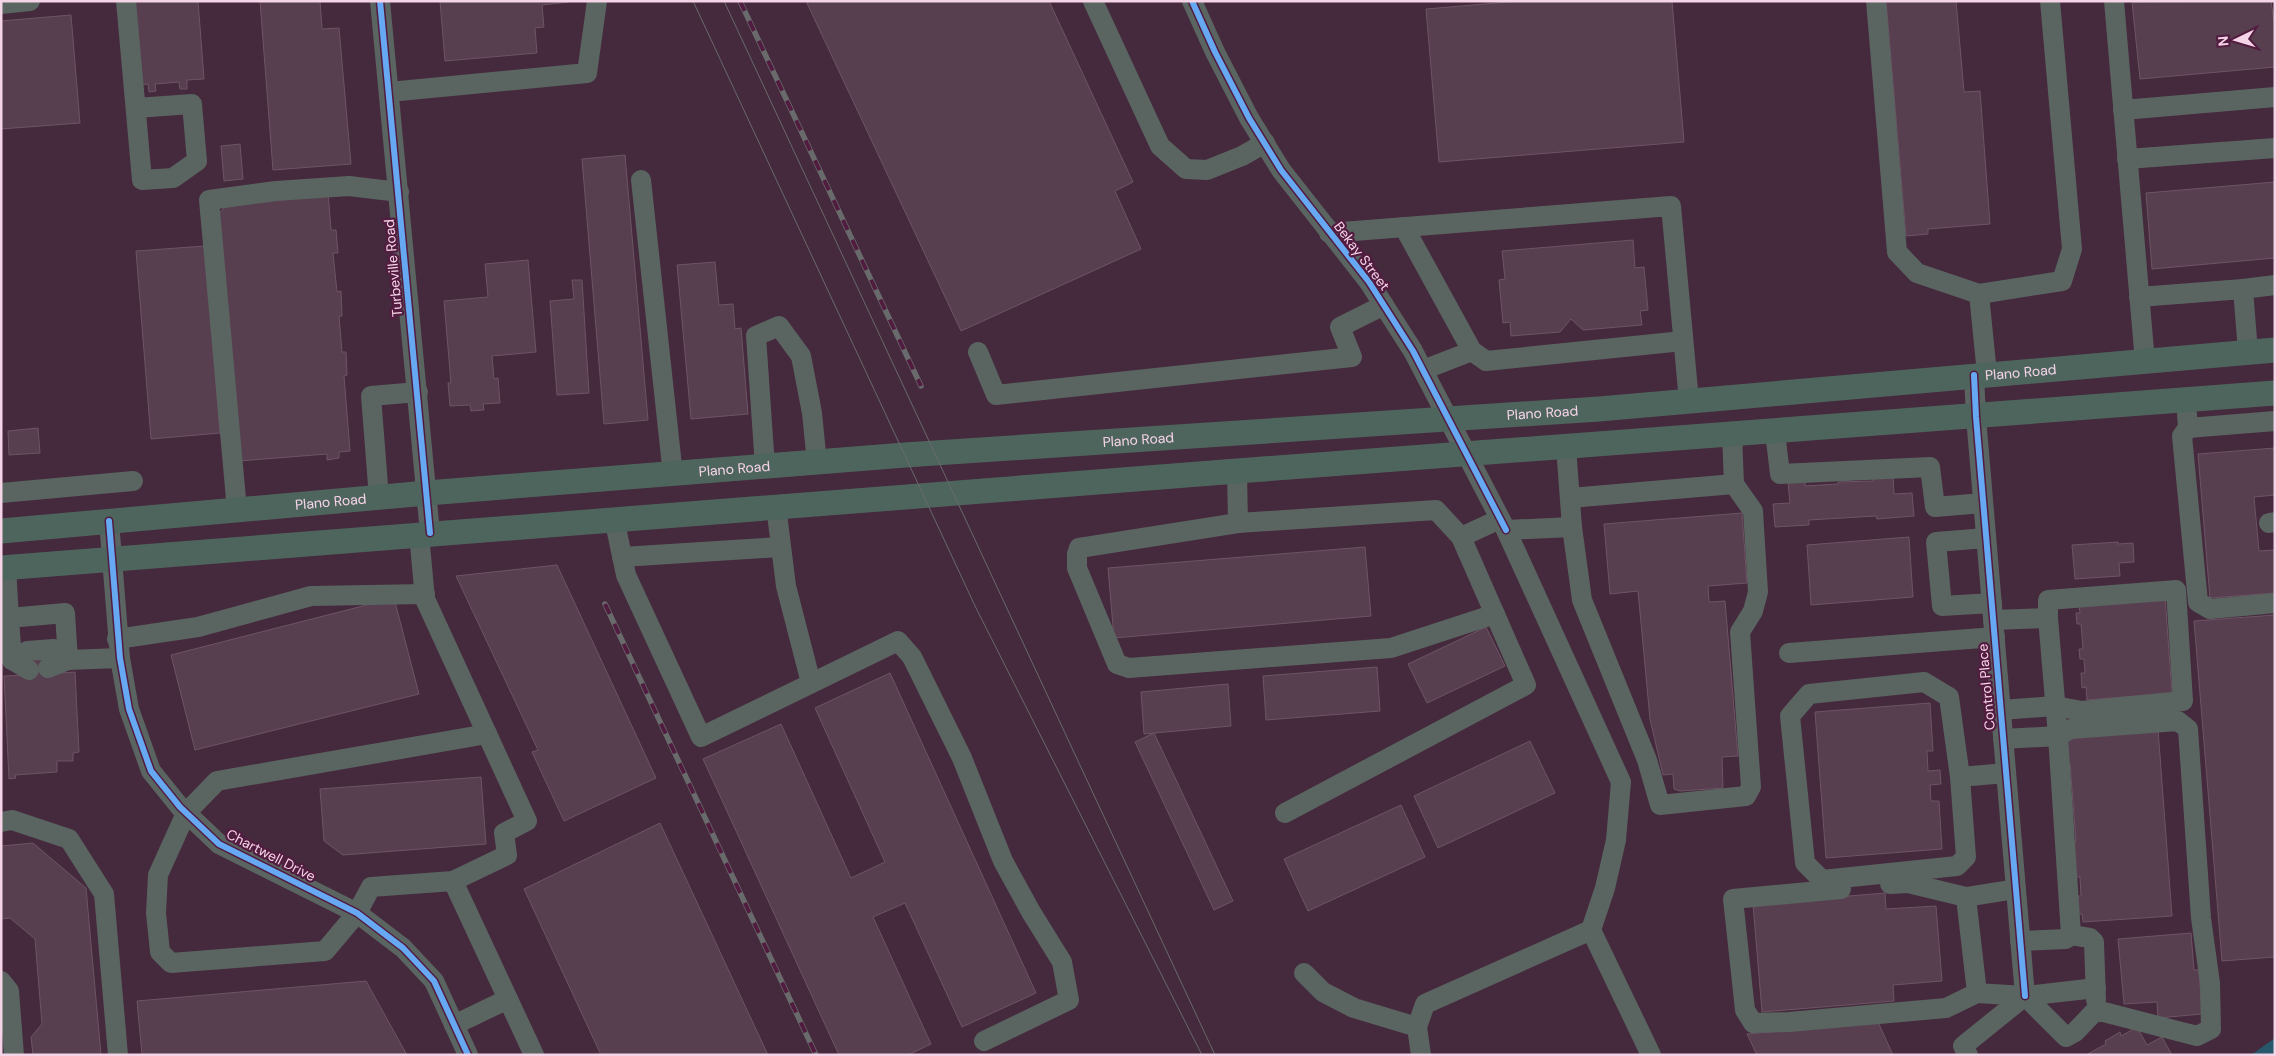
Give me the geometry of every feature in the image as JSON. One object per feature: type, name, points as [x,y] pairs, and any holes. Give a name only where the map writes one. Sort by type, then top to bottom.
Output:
[{"type":"main road","name":"Plano Road","points":[[1,531],[427,493],[817,463],[1688,401],[2275,350]]},
{"type":"main road","points":[[3,567],[1237,470],[1776,432],[2275,393]]},
{"type":"street","points":[[1,4],[30,1]]},
{"type":"street","points":[[126,1],[136,108]]},
{"type":"street","name":"Turbeville Road","points":[[380,1],[427,493],[424,533],[425,594],[527,821],[504,833],[507,855],[453,881]]},
{"type":"street","points":[[389,92],[587,74],[597,1]]},
{"type":"street","points":[[1093,1],[1160,146],[1186,169],[1207,170],[1242,156],[1264,143]]},
{"type":"street","name":"Bekay Street","points":[[1192,1],[1215,52],[1264,143],[1281,170],[1369,282],[1422,370],[1503,524],[1621,782],[1616,840],[1605,888],[1591,930]]},
{"type":"street","points":[[1876,1],[1897,252],[1917,273],[1979,294],[2062,281],[2072,249],[2050,1]]},
{"type":"street","points":[[2114,1],[2145,362]]},
{"type":"street","points":[[2123,110],[2275,97]]},
{"type":"street","points":[[2127,159],[2275,148]]},
{"type":"street","points":[[641,180],[673,475]]},
{"type":"street","points":[[237,510],[209,200],[276,191],[349,186],[399,192]]},
{"type":"street","points":[[1329,233],[1671,206],[1688,401]]},
{"type":"street","points":[[1404,227],[1472,351],[1486,360],[1683,341]]},
{"type":"street","points":[[2139,297],[2275,286]]},
{"type":"street","points":[[2243,289],[2248,352]]},
{"type":"street","name":"Control Place","points":[[1979,294],[1980,375],[1976,417],[2025,996]]},
{"type":"street","points":[[978,352],[996,396],[1352,357],[1340,327],[1384,306]]},
{"type":"street","points":[[765,467],[756,336],[779,326],[802,356],[812,413],[817,463]]},
{"type":"street","points":[[1422,370],[1472,351]]},
{"type":"street","points":[[379,498],[370,396],[418,392]]},
{"type":"street","points":[[2186,400],[2188,428],[2182,436],[2198,602],[2210,609],[2275,603]]},
{"type":"street","points":[[2188,428],[2275,421]]},
{"type":"street","points":[[1776,432],[1780,474],[1930,467],[1935,507],[1983,503]]},
{"type":"street","points":[[1566,447],[1572,526],[1582,600],[1647,760],[1660,805],[1746,796],[1751,787],[1740,632],[1753,611],[1758,592],[1752,511],[1734,484],[1732,435]]},
{"type":"street","points":[[1237,470],[1238,524]]},
{"type":"street","points":[[1,493],[133,481]]},
{"type":"street","points":[[1570,498],[1734,484]]},
{"type":"street","points":[[776,506],[786,586],[811,683]]},
{"type":"street","points":[[1285,812],[1526,685],[1495,614],[1461,537],[1436,510],[1238,524],[1079,548],[1077,568],[1118,664],[1129,668],[1391,648],[1495,614]]},
{"type":"street","points":[[614,518],[626,575],[701,737],[898,641],[912,658],[962,758],[1003,861],[1030,912],[1062,962],[1069,1000],[984,1040]]},
{"type":"street","name":"Chartwell Drive","points":[[109,521],[118,649],[129,709],[151,771],[186,813],[219,844],[357,913],[403,948],[434,981],[468,1055]]},
{"type":"street","points":[[1461,537],[1503,524],[1572,526]]},
{"type":"street","points":[[1986,538],[1936,542],[1942,606],[1993,620]]},
{"type":"street","points":[[622,557],[780,547]]},
{"type":"street","points":[[3,567],[10,618],[12,660]]},
{"type":"street","points":[[2001,710],[2055,706],[2082,711],[2183,701],[2176,590],[2048,600],[2048,618],[2055,706],[2058,736],[2071,935]]},
{"type":"street","points":[[12,660],[39,669],[311,596],[425,594]]},
{"type":"street","points":[[10,618],[65,613],[68,660]]},
{"type":"street","points":[[1789,653],[1993,620],[2048,618]]},
{"type":"street","points":[[12,660],[27,651],[54,649],[68,660]]},
{"type":"street","points":[[1924,682],[1949,698],[1960,777],[1966,857],[1957,866],[1822,880],[1804,863],[1790,716],[1809,694],[1924,682]]},
{"type":"street","points":[[2003,740],[2058,736],[2071,729],[2178,721],[2188,729],[2201,918],[2210,983],[2212,1030],[2197,1036],[2096,1010]]},
{"type":"street","points":[[487,734],[217,781],[186,813],[158,875],[156,913],[160,952],[171,963],[325,951],[357,913],[371,887],[453,881],[534,1055]]},
{"type":"street","points":[[1960,777],[2006,773]]},
{"type":"street","points":[[1,822],[12,820],[69,839],[104,894],[118,1055]]},
{"type":"street","points":[[2016,888],[1966,897],[1908,883],[1733,899],[1744,1010],[1754,1022],[1789,1022],[1946,1008],[1978,994],[2025,996],[2096,988]]},
{"type":"street","points":[[1966,897],[1978,994]]},
{"type":"street","points":[[1421,1055],[1416,1027],[1425,1004],[1591,930],[1651,1055]]},
{"type":"street","points":[[2020,941],[2066,939],[2071,935],[2090,938],[2094,942],[2096,1010],[2075,1032],[2066,1038],[2025,996]]},
{"type":"street","points":[[1304,973],[1323,992],[1354,1008],[1416,1027]]},
{"type":"street","points":[[1,981],[9,991],[14,1055]]},
{"type":"street","points":[[1968,1055],[1963,1046],[2025,996]]},
{"type":"street","points":[[454,1025],[508,1000]]},
{"type":"water","points":[[2275,1038],[2275,1055],[2251,1055]]},
{"type":"building","points":[[133,1],[198,1],[204,79],[187,80],[187,89],[180,89],[179,82],[155,84],[156,91],[149,92],[148,84],[139,85]]},
{"type":"building","points":[[260,1],[320,1],[322,29],[339,28],[351,164],[273,170]]},
{"type":"building","points":[[440,1],[569,2],[542,5],[544,27],[535,28],[537,53],[445,61]]},
{"type":"building","points":[[806,1],[1049,1],[1133,182],[1115,191],[1141,249],[961,331]]},
{"type":"building","points":[[1520,1],[1672,1],[1684,142],[1439,162],[1426,9]]},
{"type":"building","points":[[1886,1],[1956,1],[1964,92],[1980,91],[1990,224],[1928,229],[1928,234],[1906,236]]},
{"type":"building","points":[[2271,1],[2275,28],[2275,67],[2140,79],[2132,2]]},
{"type":"building","points":[[71,15],[80,123],[1,129],[1,21]]},
{"type":"building","points":[[240,144],[243,179],[224,181],[221,146]]},
{"type":"building","points":[[625,155],[648,420],[604,424],[582,159]]},
{"type":"building","points":[[2275,182],[2275,258],[2152,269],[2146,193]]},
{"type":"building","points":[[328,192],[331,230],[336,230],[338,253],[333,253],[337,292],[341,291],[342,316],[339,316],[342,352],[346,352],[347,375],[344,376],[350,451],[339,452],[339,458],[327,460],[327,454],[239,461],[219,214],[230,200]]},
{"type":"building","points":[[1633,240],[1635,268],[1644,267],[1648,310],[1640,311],[1642,325],[1583,330],[1571,319],[1560,332],[1511,336],[1510,322],[1503,323],[1499,280],[1505,279],[1502,251]]},
{"type":"building","points":[[205,246],[220,433],[151,439],[136,251]]},
{"type":"building","points":[[528,260],[536,352],[492,356],[494,379],[498,378],[500,403],[483,404],[484,410],[471,411],[470,405],[450,406],[448,383],[451,383],[444,301],[488,297],[485,264]]},
{"type":"building","points":[[715,262],[719,305],[733,304],[735,329],[741,328],[748,414],[691,419],[677,265]]},
{"type":"building","points":[[572,280],[582,280],[589,393],[557,395],[550,301],[574,299]]},
{"type":"building","points":[[38,428],[40,453],[9,455],[8,431]]},
{"type":"building","points":[[2275,448],[2275,495],[2254,497],[2259,551],[2275,550],[2275,593],[2210,598],[2198,454]]},
{"type":"building","points":[[1893,475],[1894,494],[1912,493],[1914,516],[1877,519],[1876,516],[1809,520],[1809,525],[1775,527],[1773,504],[1790,503],[1788,483],[1805,481],[1805,486],[1838,484],[1838,482],[1873,481],[1872,476]]},
{"type":"building","points":[[1742,513],[1747,583],[1708,586],[1709,602],[1725,601],[1738,756],[1722,757],[1723,788],[1680,791],[1674,789],[1673,774],[1663,775],[1650,719],[1638,591],[1610,594],[1604,524]]},
{"type":"building","points":[[1909,537],[1913,597],[1811,605],[1807,545]]},
{"type":"building","points":[[2118,542],[2118,544],[2133,543],[2134,562],[2119,563],[2120,576],[2075,579],[2072,545]]},
{"type":"building","points":[[1365,547],[1371,616],[1114,638],[1108,568]]},
{"type":"building","points":[[557,565],[656,778],[564,821],[532,752],[538,750],[456,576]]},
{"type":"building","points":[[2165,597],[2172,693],[2087,700],[2086,687],[2082,688],[2081,673],[2085,673],[2084,659],[2080,659],[2079,649],[2083,649],[2081,624],[2077,624],[2076,613],[2080,613],[2079,604]]},
{"type":"building","points":[[394,598],[419,694],[195,750],[171,655]]},
{"type":"building","points":[[2275,615],[2275,957],[2222,961],[2194,621]]},
{"type":"building","points":[[1486,627],[1505,666],[1427,703],[1408,664]]},
{"type":"building","points":[[48,652],[49,674],[75,672],[79,752],[73,753],[73,761],[57,761],[57,772],[15,775],[16,778],[9,779],[4,676],[29,675],[28,653]]},
{"type":"building","points":[[1377,667],[1380,711],[1266,720],[1263,676]]},
{"type":"building","points":[[890,673],[1036,993],[962,1027],[905,903],[873,917],[931,1044],[908,1055],[839,1055],[703,759],[781,724],[851,878],[885,862],[815,708]]},
{"type":"building","points":[[1228,684],[1231,726],[1144,734],[1141,692]]},
{"type":"building","points":[[1930,703],[1933,751],[1927,751],[1928,771],[1940,770],[1941,784],[1930,785],[1931,801],[1939,801],[1942,849],[1826,858],[1815,712]]},
{"type":"building","points":[[2158,729],[2172,916],[2083,922],[2082,914],[2078,914],[2077,896],[2081,896],[2080,877],[2075,877],[2072,843],[2076,842],[2070,764],[2066,764],[2064,738]]},
{"type":"building","points":[[1154,733],[1233,901],[1214,910],[1135,742]]},
{"type":"building","points":[[1530,741],[1555,793],[1438,848],[1414,796]]},
{"type":"building","points":[[481,777],[486,844],[343,855],[324,841],[320,789]]},
{"type":"building","points":[[1401,805],[1425,857],[1308,911],[1284,859]]},
{"type":"building","points":[[660,823],[768,1055],[601,1055],[524,889]]},
{"type":"building","points":[[33,843],[86,888],[101,1055],[33,1055],[31,1037],[42,1024],[35,939],[10,918],[1,919],[1,846]]},
{"type":"building","points":[[1885,893],[1886,909],[1936,906],[1942,981],[1893,985],[1894,1001],[1762,1012],[1753,904]]},
{"type":"building","points":[[2191,933],[2194,970],[2199,970],[2202,1014],[2158,1018],[2157,1002],[2124,1004],[2118,939]]},
{"type":"building","points":[[366,981],[407,1055],[142,1055],[137,1001]]},
{"type":"building","points":[[1878,1022],[1893,1055],[1757,1055],[1747,1034]]},
{"type":"building","points":[[2137,1027],[2147,1045],[2162,1037],[2172,1055],[2086,1055],[2106,1044],[2105,1041],[2120,1032],[2121,1036]]},
{"type":"tram line","points":[[693,1],[976,608],[1202,1055]]},
{"type":"tram line","points":[[724,1],[1215,1055]]},
{"type":"railway","points":[[740,1],[921,386]]},
{"type":"railway","points":[[605,604],[816,1055]]},
{"type":"cycle path","points":[[380,1],[430,533]]},
{"type":"cycle path","points":[[1192,1],[1215,52],[1249,118],[1281,170],[1369,282],[1413,351],[1506,530]]},
{"type":"cycle path","points":[[1974,375],[2025,996]]},
{"type":"cycle path","points":[[109,521],[120,658],[129,709],[151,771],[180,807],[219,844],[357,913],[403,948],[434,981],[468,1055]]}]
